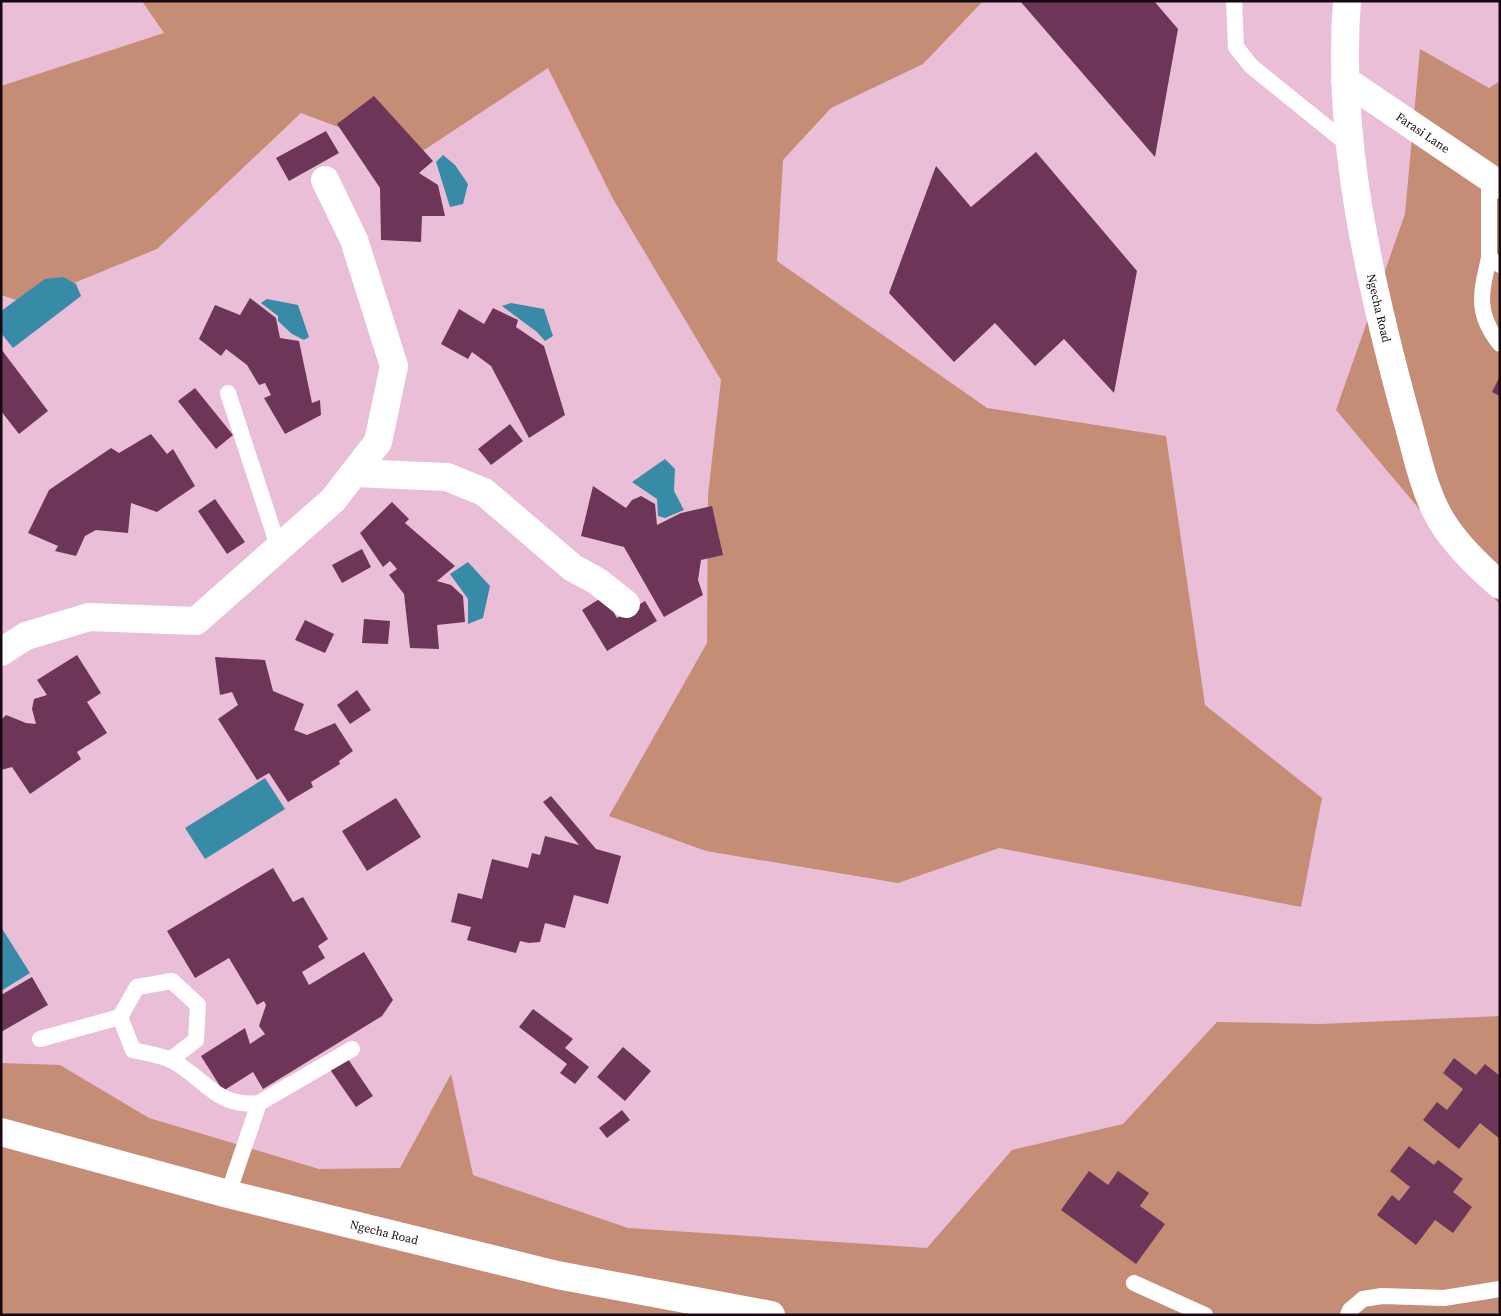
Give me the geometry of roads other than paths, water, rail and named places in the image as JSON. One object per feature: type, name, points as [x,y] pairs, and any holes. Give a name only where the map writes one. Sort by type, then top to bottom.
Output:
[{"type":"street","name":"Ngecha Road","points":[[1347,1],[1345,80],[1350,146],[1374,282],[1397,383],[1424,479],[1441,520],[1464,550],[1500,584]]},
{"type":"street","name":"Farasi Lane","points":[[1345,80],[1494,181]]},
{"type":"street","points":[[1,652],[26,636],[89,617],[196,621],[333,500],[378,442],[394,366],[354,240],[325,180]]},
{"type":"street","points":[[354,473],[447,477],[484,492],[573,568],[596,581],[626,604]]},
{"type":"street","name":"Ngecha Road","points":[[1,1132],[228,1194],[558,1275],[771,1315]]},
{"type":"lane","points":[[1234,1],[1236,47],[1250,66],[1350,146]]},
{"type":"lane","points":[[1494,181],[1494,262],[1480,299],[1485,317],[1500,344]]},
{"type":"lane","points":[[228,392],[279,549]]},
{"type":"lane","points":[[40,1039],[120,1018],[137,986],[172,981],[198,1005],[196,1040],[170,1060]]},
{"type":"lane","points":[[120,1018],[133,1050],[170,1060],[221,1096],[244,1104],[259,1103],[352,1049]]},
{"type":"lane","points":[[228,1194],[259,1103]]},
{"type":"lane","points":[[1134,1283],[1205,1315]]},
{"type":"lane","points":[[1348,1315],[1350,1310],[1362,1299],[1382,1296],[1444,1298],[1500,1289]]},
{"type":"water","points":[[443,155],[455,165],[468,184],[463,204],[450,207],[436,162]]},
{"type":"water","points":[[63,277],[76,284],[81,296],[13,348],[1,333],[1,311],[45,279]]},
{"type":"water","points":[[267,299],[298,305],[309,337],[304,340],[292,334],[278,321],[278,316],[261,303]]},
{"type":"water","points":[[511,303],[544,309],[553,336],[545,341],[537,332],[502,306]]},
{"type":"water","points":[[665,459],[675,469],[674,491],[684,510],[665,518],[658,516],[657,499],[632,482]]},
{"type":"water","points":[[468,562],[490,586],[483,618],[468,624],[468,599],[450,574]]},
{"type":"water","points":[[265,778],[285,809],[205,859],[185,828]]},
{"type":"water","points":[[1,927],[30,973],[1,991]]}]
